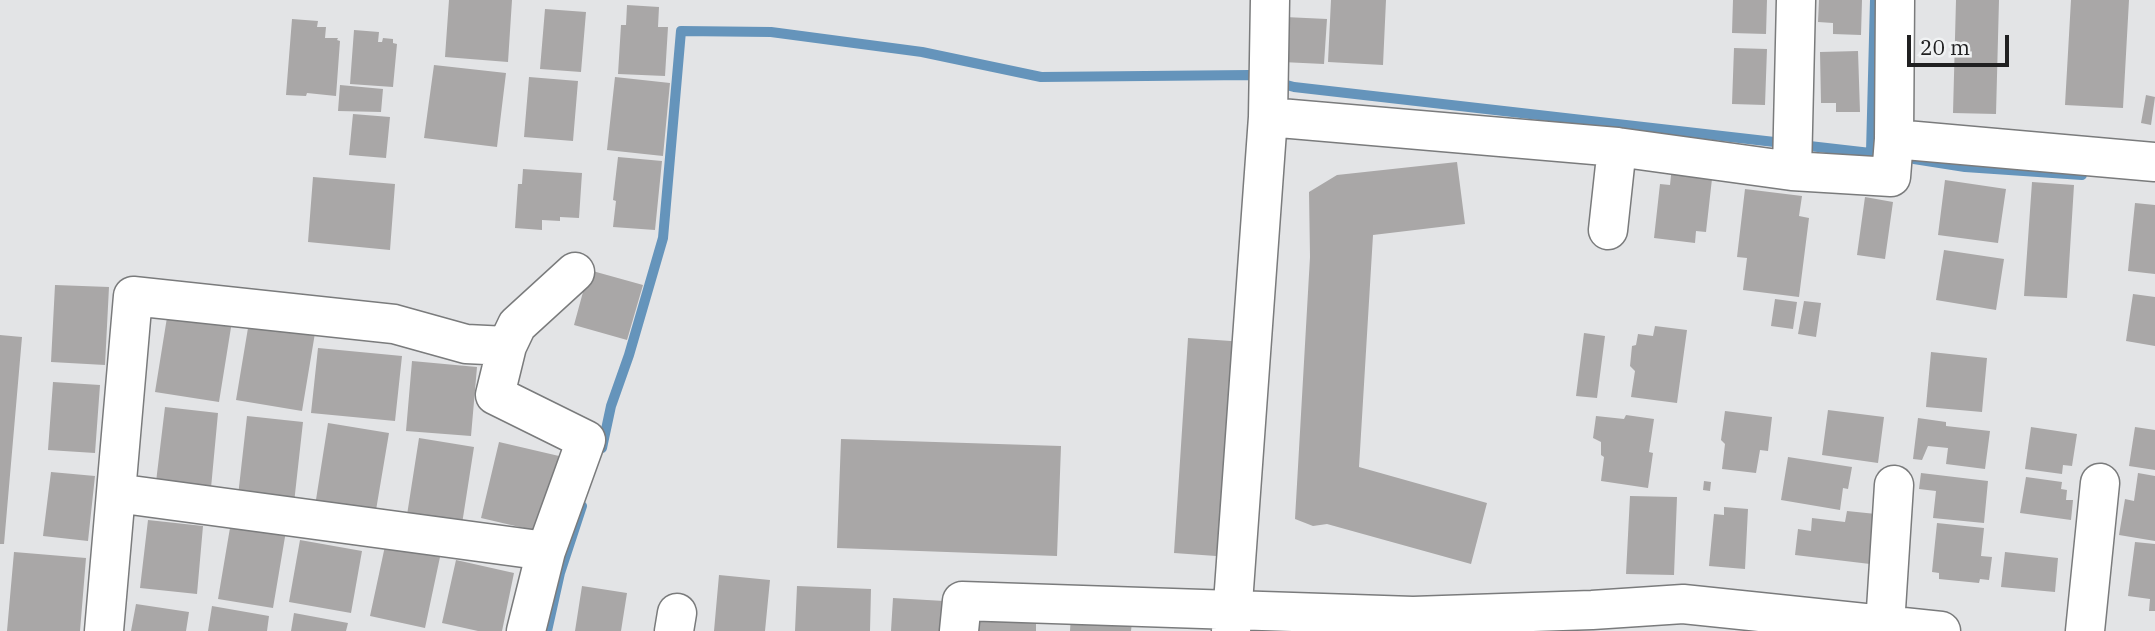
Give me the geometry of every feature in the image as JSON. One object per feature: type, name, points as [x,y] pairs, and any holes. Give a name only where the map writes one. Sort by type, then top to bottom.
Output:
[{"type":"street","points":[[1233,621],[1268,117],[1270,0]]},
{"type":"street","points":[[1792,171],[1796,0]]},
{"type":"street","points":[[1268,117],[1617,147],[1792,171],[1891,177],[1894,139],[1895,0]]},
{"type":"street","points":[[1894,139],[2155,162]]},
{"type":"street","points":[[1608,230],[1617,147]]},
{"type":"street","points":[[526,631],[546,551],[586,440],[495,395],[507,346],[517,325],[575,272]]},
{"type":"street","points":[[104,631],[133,296],[394,324],[466,344],[507,346]]},
{"type":"street","points":[[2085,631],[2100,483]]},
{"type":"street","points":[[1885,625],[1894,485]]},
{"type":"street","points":[[116,493],[546,551]]},
{"type":"street","points":[[959,631],[962,601],[1233,621],[1413,616],[1620,619],[1683,604],[1939,631]]},
{"type":"building","points":[[449,0],[512,0],[508,62],[445,57]]},
{"type":"building","points":[[1331,0],[1386,0],[1383,65],[1328,62]]},
{"type":"building","points":[[1733,0],[1767,0],[1766,34],[1732,33]]},
{"type":"building","points":[[1819,0],[1862,0],[1861,35],[1833,34],[1833,23],[1818,22]]},
{"type":"building","points":[[1956,0],[1999,0],[1996,114],[1953,113]]},
{"type":"building","points":[[2071,0],[2129,0],[2123,108],[2065,105]]},
{"type":"building","points":[[627,5],[659,7],[658,27],[668,27],[665,76],[618,74],[621,25],[626,25]]},
{"type":"building","points":[[545,9],[586,12],[581,72],[540,69]]},
{"type":"building","points":[[1285,17],[1327,19],[1324,64],[1282,62]]},
{"type":"building","points":[[292,19],[318,21],[317,27],[326,27],[325,38],[338,38],[340,41],[336,96],[307,93],[306,96],[286,95]]},
{"type":"building","points":[[354,30],[379,32],[378,42],[382,42],[383,38],[393,39],[393,43],[397,44],[393,87],[350,84]]},
{"type":"building","points":[[1734,48],[1767,49],[1765,105],[1732,104]]},
{"type":"building","points":[[1858,51],[1860,112],[1836,112],[1836,103],[1821,103],[1820,52]]},
{"type":"building","points":[[434,65],[506,73],[497,147],[424,138]]},
{"type":"building","points":[[529,77],[578,81],[573,141],[524,137]]},
{"type":"building","points":[[615,77],[670,83],[663,156],[607,150]]},
{"type":"building","points":[[340,85],[383,89],[381,112],[338,111]]},
{"type":"building","points":[[2146,95],[2155,97],[2151,125],[2141,123]]},
{"type":"building","points":[[353,114],[390,117],[386,158],[349,155]]},
{"type":"building","points":[[618,157],[662,161],[655,230],[613,227]]},
{"type":"building","points":[[1457,162],[1465,224],[1373,235],[1359,467],[1487,503],[1471,564],[1327,524],[1313,526],[1295,519],[1310,257],[1309,192],[1337,175]]},
{"type":"building","points":[[1672,166],[1713,170],[1706,232],[1696,231],[1695,243],[1654,238],[1660,184],[1670,185]]},
{"type":"building","points":[[523,169],[582,173],[579,218],[542,220],[542,230],[515,228],[518,184],[522,184]]},
{"type":"building","points":[[313,177],[395,184],[390,250],[308,242]]},
{"type":"building","points":[[1945,180],[2006,189],[1998,243],[1938,235]]},
{"type":"building","points":[[2032,182],[2074,185],[2067,298],[2024,296]]},
{"type":"building","points":[[1745,189],[1802,196],[1799,216],[1809,218],[1799,297],[1743,290],[1747,258],[1737,257]]},
{"type":"building","points":[[1865,197],[1893,202],[1885,259],[1857,255]]},
{"type":"building","points":[[2135,203],[2155,205],[2155,274],[2128,271]]},
{"type":"building","points":[[1944,250],[2004,259],[1996,310],[1936,300]]},
{"type":"building","points":[[589,270],[643,285],[627,340],[574,325]]},
{"type":"building","points":[[55,285],[109,287],[105,365],[51,362]]},
{"type":"building","points":[[2133,294],[2155,297],[2155,346],[2126,341]]},
{"type":"building","points":[[1775,299],[1797,302],[1793,329],[1771,326]]},
{"type":"building","points":[[1804,301],[1821,303],[1816,337],[1798,334]]},
{"type":"building","points":[[169,305],[233,315],[219,402],[155,392]]},
{"type":"building","points":[[249,322],[315,333],[302,411],[236,400]]},
{"type":"building","points":[[1655,326],[1687,330],[1677,403],[1631,397],[1635,371],[1630,366],[1632,346],[1636,345],[1638,334],[1653,336]]},
{"type":"building","points":[[1584,333],[1605,336],[1597,398],[1576,396]]},
{"type":"building","points":[[0,335],[22,337],[4,544],[0,544]]},
{"type":"building","points":[[1188,338],[1245,342],[1230,557],[1174,553]]},
{"type":"building","points":[[318,348],[402,356],[395,421],[311,413]]},
{"type":"building","points":[[1931,352],[1987,358],[1982,412],[1926,407]]},
{"type":"building","points":[[412,361],[477,367],[471,436],[406,431]]},
{"type":"building","points":[[53,382],[100,385],[95,453],[48,450]]},
{"type":"building","points":[[165,407],[218,413],[211,488],[156,482]]},
{"type":"building","points":[[1828,410],[1884,417],[1878,463],[1822,455]]},
{"type":"building","points":[[1725,411],[1772,417],[1768,451],[1760,450],[1756,473],[1722,469],[1725,444],[1721,440]]},
{"type":"building","points":[[1626,415],[1654,419],[1649,452],[1653,453],[1648,488],[1601,481],[1604,457],[1601,455],[1601,442],[1593,438],[1596,416],[1624,419]]},
{"type":"building","points":[[247,416],[303,422],[294,503],[238,496]]},
{"type":"building","points":[[1918,418],[1946,422],[1946,426],[1990,431],[1985,469],[1946,464],[1948,448],[1928,446],[1922,460],[1913,459]]},
{"type":"building","points":[[328,423],[389,433],[375,516],[315,506]]},
{"type":"building","points":[[2031,427],[2077,434],[2072,466],[2063,465],[2062,474],[2025,469]]},
{"type":"building","points":[[2135,427],[2155,430],[2155,470],[2129,466]]},
{"type":"building","points":[[419,438],[474,447],[462,524],[407,515]]},
{"type":"building","points":[[841,439],[1061,446],[1057,556],[837,548]]},
{"type":"building","points":[[499,442],[559,456],[541,532],[481,518]]},
{"type":"building","points":[[1788,457],[1852,467],[1848,489],[1843,488],[1840,510],[1781,500]]},
{"type":"building","points":[[51,472],[95,476],[88,541],[43,536]]},
{"type":"building","points":[[1921,473],[1988,481],[1984,523],[1933,518],[1936,491],[1919,489]]},
{"type":"building","points":[[2138,473],[2155,476],[2155,541],[2119,535],[2125,499],[2134,501]]},
{"type":"building","points":[[2026,477],[2062,482],[2061,489],[2067,490],[2066,500],[2073,500],[2071,520],[2020,513]]},
{"type":"building","points":[[1704,481],[1711,482],[1710,491],[1703,490]]},
{"type":"building","points":[[1630,496],[1677,497],[1674,575],[1626,574]]},
{"type":"building","points":[[1724,507],[1748,509],[1745,569],[1709,566],[1714,514],[1724,515]]},
{"type":"building","points":[[1847,511],[1876,514],[1870,564],[1795,555],[1798,529],[1811,531],[1812,518],[1845,522]]},
{"type":"building","points":[[232,516],[287,525],[273,608],[218,599]]},
{"type":"building","points":[[148,520],[203,526],[197,594],[140,588]]},
{"type":"building","points":[[1937,523],[1984,528],[1981,556],[1992,557],[1989,580],[1980,579],[1979,583],[1939,579],[1939,573],[1932,572]]},
{"type":"building","points":[[300,540],[362,551],[351,613],[289,602]]},
{"type":"building","points":[[2135,542],[2155,544],[2155,611],[2149,611],[2150,599],[2128,596]]},
{"type":"building","points":[[385,546],[440,557],[425,628],[370,616]]},
{"type":"building","points":[[14,552],[86,558],[80,631],[7,631]]},
{"type":"building","points":[[2005,552],[2058,558],[2055,592],[2001,587]]},
{"type":"building","points":[[456,560],[514,573],[502,631],[478,631],[442,623]]},
{"type":"building","points":[[719,575],[770,580],[765,631],[714,631]]},
{"type":"building","points":[[582,586],[627,593],[621,631],[575,631]]},
{"type":"building","points":[[797,586],[871,589],[870,631],[795,631]]},
{"type":"building","points":[[893,598],[944,601],[942,631],[891,631]]},
{"type":"building","points":[[136,604],[189,612],[186,631],[131,631]]},
{"type":"building","points":[[212,606],[269,616],[267,631],[208,631]]},
{"type":"building","points":[[294,613],[348,623],[346,631],[291,631]]},
{"type":"building","points":[[1071,615],[1132,622],[1131,631],[1070,631]]},
{"type":"building","points":[[972,619],[1036,622],[1036,631],[972,631]]},
{"type":"waterway","points":[[1871,152],[1875,0]]},
{"type":"waterway","points":[[602,448],[611,406],[629,355],[663,238],[681,31],[771,32],[922,52],[1041,77],[1250,75],[1294,87],[1888,155]]},
{"type":"waterway","points":[[1914,159],[1965,167],[2082,175]]},
{"type":"waterway","points":[[547,631],[560,573],[582,506]]}]
